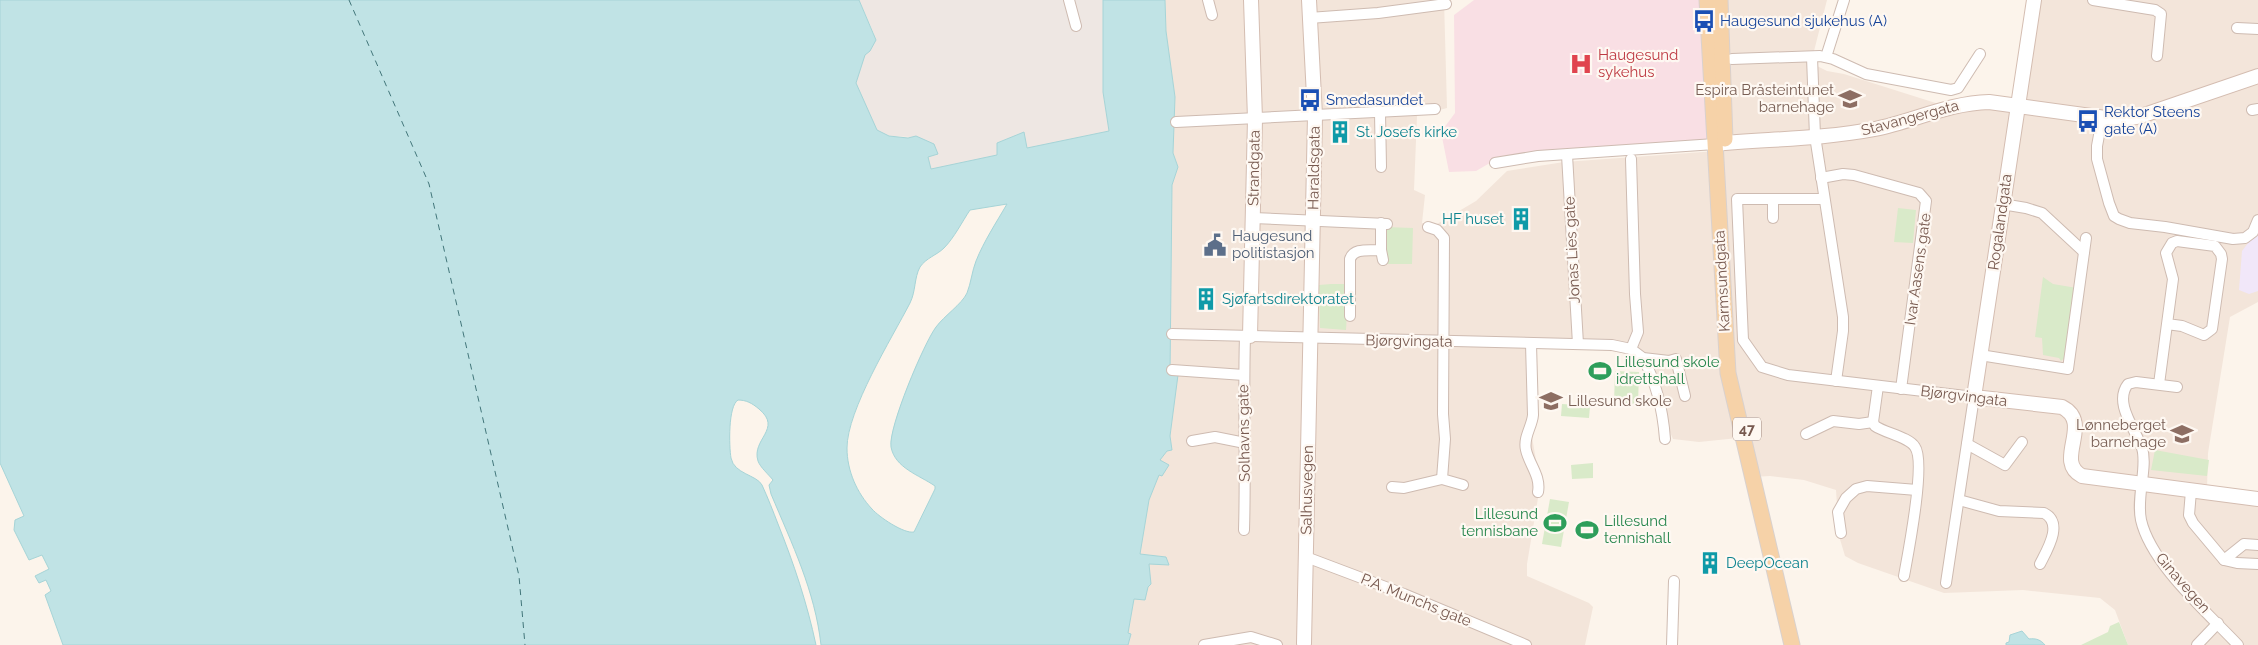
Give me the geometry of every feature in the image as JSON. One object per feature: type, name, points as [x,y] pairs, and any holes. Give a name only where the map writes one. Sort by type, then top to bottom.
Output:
[{"type":"main road","name":"Karmsundgata","points":[[1707,0],[1720,143],[1736,380],[1800,645]]},
{"type":"main road","name":"Karmsundgata","points":[[1720,0],[1720,143],[1728,373],[1792,645]]},
{"type":"street","points":[[1069,0],[1076,26]]},
{"type":"street","points":[[1208,0],[1212,15]]},
{"type":"street","name":"Strandgata","points":[[1248,336],[1255,119],[1251,0]]},
{"type":"street","name":"Haraldsgata","points":[[1309,0],[1315,116],[1310,337]]},
{"type":"street","points":[[1826,57],[1844,0]]},
{"type":"street","name":"Rogalandgata","points":[[1946,583],[2034,0]]},
{"type":"street","points":[[2093,0],[2155,10],[2161,14],[2157,56]]},
{"type":"street","points":[[1309,18],[1378,13],[1446,4]]},
{"type":"street","points":[[2237,28],[2258,29]]},
{"type":"street","points":[[1732,59],[1826,57],[1866,74],[1951,90],[1958,88],[1980,54]]},
{"type":"street","points":[[1812,57],[1815,136],[1843,316],[1843,331],[1836,381]]},
{"type":"street","name":"Stavangergata","points":[[1495,163],[1538,156],[1854,133],[1888,126],[1971,102],[1989,102],[2120,120],[2141,116],[2258,76]]},
{"type":"street","points":[[1176,122],[1435,109]]},
{"type":"street","points":[[1380,113],[1381,168]]},
{"type":"street","points":[[2102,119],[2096,153],[2112,211],[2119,219],[2130,224],[2165,226],[2240,239],[2253,232],[2258,220]]},
{"type":"street","name":"Jonas Lies gate","points":[[1567,155],[1578,344]]},
{"type":"street","points":[[1631,160],[1638,332],[1631,349]]},
{"type":"street","name":"Ivar Aasens gate","points":[[1821,178],[1843,174],[1854,175],[1919,193],[1926,201],[1901,389]]},
{"type":"street","points":[[1773,218],[1773,199],[1824,198]]},
{"type":"street","name":"Bjørgvingata","points":[[1773,199],[1737,199],[1743,340],[1748,345],[1759,365],[1788,375],[2066,410],[2070,412],[2075,422],[2070,462],[2077,473],[2089,478],[2258,499]]},
{"type":"street","points":[[2002,204],[2042,213],[2084,252]]},
{"type":"street","points":[[1253,218],[1384,223],[1382,255],[1356,251],[1350,259],[1350,316]]},
{"type":"street","points":[[1428,227],[1437,230],[1444,238],[1443,414],[1445,439],[1442,479]]},
{"type":"street","points":[[1980,354],[2068,369],[2086,238]]},
{"type":"street","points":[[2159,384],[2167,324],[2173,279],[2166,252],[2172,243],[2182,240],[2215,246],[2222,259],[2212,329],[2204,335],[2182,326],[2167,324]]},
{"type":"street","name":"Bjørgvingata","points":[[1172,334],[1612,345],[1631,349],[1643,358]]},
{"type":"street","name":"Solhavns gate","points":[[1244,530],[1244,375],[1248,336]]},
{"type":"street","name":"Salhusvegen","points":[[1305,644],[1310,337]]},
{"type":"street","points":[[1531,344],[1533,415],[1532,425],[1525,442],[1526,451],[1538,479],[1538,492]]},
{"type":"street","points":[[1665,438],[1656,390],[1643,358],[1676,360],[1685,396]]},
{"type":"street","points":[[1172,370],[1244,375]]},
{"type":"street","points":[[2140,484],[2143,451],[2126,412],[2125,391],[2132,382],[2177,387]]},
{"type":"street","points":[[1873,422],[1878,386]]},
{"type":"street","points":[[1806,434],[1833,421],[1859,424],[1873,422]]},
{"type":"street","points":[[1873,422],[1880,429],[1911,443],[1916,447],[1918,454],[1917,490],[1904,576]]},
{"type":"street","points":[[1192,441],[1208,437],[1245,443]]},
{"type":"street","points":[[1967,444],[2005,465],[2022,442]]},
{"type":"street","points":[[1392,488],[1442,479],[1463,485]]},
{"type":"street","name":"Ginavegen","points":[[2140,484],[2138,504],[2141,521],[2148,540],[2169,571],[2238,645]]},
{"type":"street","points":[[1841,533],[1838,512],[1846,498],[1856,489],[1867,486],[1917,490]]},
{"type":"street","points":[[2191,490],[2189,515],[2193,523],[2224,560],[2258,564]]},
{"type":"street","points":[[1959,500],[1999,511],[2034,512],[2050,516],[2053,521],[2053,534],[2040,564]]},
{"type":"street","points":[[2224,560],[2244,544],[2258,544]]},
{"type":"street","name":"P.A. Munchs gate","points":[[1306,557],[1526,645]]},
{"type":"street","points":[[1672,645],[1674,581]]},
{"type":"street","points":[[2197,645],[2218,624]]},
{"type":"street","points":[[1204,645],[1251,637],[1277,645]]},
{"type":"shaded area","points":[[859,0],[1103,0],[1103,92],[1109,131],[1027,149],[1024,135],[997,155],[931,170],[910,137],[877,135],[857,88],[854,76],[874,34]]},
{"type":"shaded area","points":[[1165,0],[1444,0],[1447,108],[1417,116],[1414,190],[1425,195],[1422,223],[1437,224],[1476,201],[1507,171],[1564,162],[1717,151],[1710,0],[1827,0],[1814,51],[1815,65],[1827,71],[1844,74],[1942,105],[1994,101],[2012,97],[2021,63],[2033,0],[2258,0],[2258,302],[2230,317],[2208,453],[2207,489],[2258,500],[2258,645],[2128,645],[2115,610],[2100,598],[2023,590],[1944,593],[1858,563],[1845,556],[1839,536],[1836,490],[1804,480],[1770,476],[1753,477],[1738,438],[1699,442],[1673,439],[1664,418],[1646,356],[1580,347],[1527,343],[1529,420],[1539,477],[1538,498],[1527,564],[1527,576],[1589,603],[1593,607],[1585,645],[1128,645],[1130,635],[1128,633],[1134,599],[1149,563],[1168,565],[1166,557],[1140,554],[1149,500],[1159,475],[1169,465],[1160,460],[1167,451],[1172,450],[1170,436],[1177,376],[1170,375],[1172,185],[1178,167],[1173,153],[1175,97],[1166,31]]},
{"type":"shaded area","name":"Haugesund sykehus","points":[[1474,0],[1705,0],[1712,141],[1502,156],[1476,171],[1449,172],[1441,132],[1455,113],[1454,15]]},
{"type":"shaded area","points":[[2258,230],[2258,291],[2249,294],[2239,290],[2242,251]]},
{"type":"green space","points":[[1898,208],[1916,210],[1913,243],[1894,242]]},
{"type":"green space","points":[[1385,227],[1413,228],[1412,264],[1386,264]]},
{"type":"green space","points":[[2043,277],[2053,284],[2077,288],[2068,355],[2061,361],[2059,358],[2043,355],[2042,338],[2035,337]]},
{"type":"green space","points":[[1349,284],[1346,330],[1320,328],[1319,285]]},
{"type":"green space","points":[[1615,371],[1639,372],[1638,404],[1614,403]]},
{"type":"green space","points":[[1562,404],[1590,406],[1589,418],[1561,416]]},
{"type":"green space","points":[[2155,450],[2209,460],[2207,476],[2151,470]]},
{"type":"green space","points":[[1593,463],[1593,478],[1572,479],[1571,465]]},
{"type":"green space","name":"Lillesund tennisbane","points":[[1550,499],[1569,502],[1561,547],[1542,544]]},
{"type":"green space","points":[[2119,622],[2128,645],[2081,645],[2108,632],[2110,626]]},
{"type":"water","points":[[0,0],[859,0],[876,40],[870,51],[865,55],[856,83],[877,130],[889,136],[908,138],[916,136],[934,144],[938,154],[928,157],[931,169],[997,155],[997,143],[1024,132],[1027,148],[1109,131],[1103,92],[1103,0],[1165,0],[1166,31],[1175,97],[1173,153],[1178,167],[1172,185],[1170,375],[1178,375],[1170,436],[1172,450],[1167,451],[1160,460],[1169,465],[1162,476],[1159,475],[1149,500],[1140,554],[1166,557],[1169,565],[1149,564],[1151,584],[1148,587],[1145,600],[1134,599],[1128,633],[1131,634],[1128,645],[821,645],[814,606],[808,587],[771,494],[769,485],[773,480],[758,461],[757,453],[767,428],[766,416],[751,404],[738,400],[732,410],[731,418],[731,458],[736,468],[762,485],[795,569],[809,614],[816,645],[63,645],[45,595],[51,591],[46,580],[39,583],[35,576],[49,569],[42,555],[29,560],[14,530],[15,520],[24,516],[0,463]],"holes":[[[1007,204],[979,254],[967,293],[939,323],[930,336],[908,386],[895,422],[891,447],[893,454],[902,466],[935,486],[914,532],[910,532],[892,524],[875,512],[857,489],[847,457],[849,432],[854,414],[872,374],[910,303],[920,267],[948,244],[970,210]]]},
{"type":"water","points":[[2022,631],[2029,639],[2038,640],[2045,645],[2006,645],[2009,642],[2010,635]]},
{"type":"ferry route","points":[[349,0],[429,184],[519,576],[525,645]]},
{"type":"place","name":"Haugesund sjukehus (A)","points":[[1704,21]]},
{"type":"place","name":"Haugesund sykehus","points":[[1581,64]]},
{"type":"place","name":"Espira Bråsteintunet barnehage","points":[[1850,99]]},
{"type":"place","name":"Smedasundet","points":[[1310,100]]},
{"type":"place","name":"Rektor Steens gate (A)","points":[[2088,121]]},
{"type":"place","name":"St. Josefs kirke","points":[[1340,132]]},
{"type":"place","name":"HF huset","points":[[1521,219]]},
{"type":"place","name":"Haugesund politistasjon","points":[[1215,245]]},
{"type":"place","name":"Sjøfartsdirektoratet","points":[[1206,299]]},
{"type":"place","name":"Lillesund skole idrettshall","points":[[1600,371]]},
{"type":"place","name":"Lillesund skole","points":[[1551,401]]},
{"type":"place","name":"Lønneberget barnehage","points":[[2182,434]]},
{"type":"place","name":"Lillesund tennisbane","points":[[1555,523]]},
{"type":"place","name":"Lillesund tennishall","points":[[1587,530]]},
{"type":"place","name":"DeepOcean","points":[[1710,563]]}]
